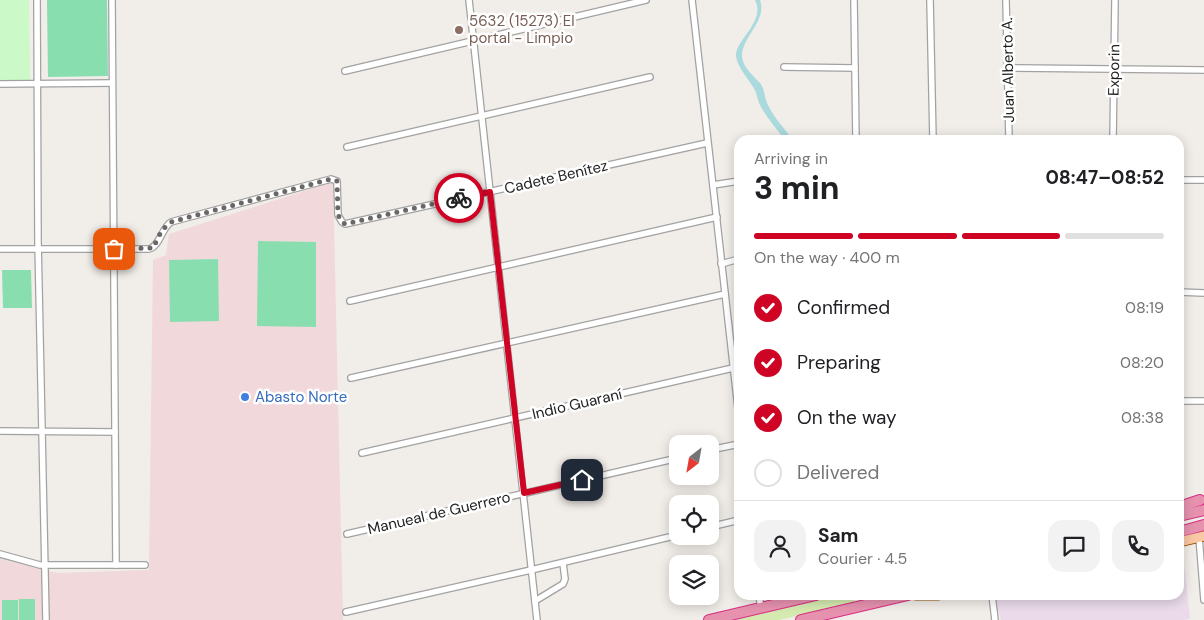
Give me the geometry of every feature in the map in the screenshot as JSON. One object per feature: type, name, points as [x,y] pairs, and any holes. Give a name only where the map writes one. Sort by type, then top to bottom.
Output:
[{"type":"highway","points":[[1184,505],[1203,503]]},
{"type":"highway","points":[[1184,513],[1203,503]]},
{"type":"highway","points":[[1184,531],[1204,526]]},
{"type":"highway","points":[[709,620],[796,600]]},
{"type":"highway","points":[[801,620],[887,600]]},
{"type":"main road","points":[[1184,541],[1201,537]]},
{"type":"street","points":[[37,0],[38,249],[46,620]]},
{"type":"street","points":[[112,0],[116,565]]},
{"type":"street","points":[[469,0],[537,620]]},
{"type":"street","points":[[345,70],[646,0]]},
{"type":"street","points":[[692,0],[734,376]]},
{"type":"street","points":[[854,0],[856,135]]},
{"type":"street","points":[[930,0],[933,135]]},
{"type":"street","name":"Juan Alberto A.","points":[[1006,0],[1009,135]]},
{"type":"street","name":"Exporin","points":[[1113,135],[1115,0]]},
{"type":"street","points":[[784,67],[855,68]]},
{"type":"street","points":[[1008,68],[1204,70]]},
{"type":"street","points":[[347,147],[650,77]]},
{"type":"street","points":[[0,84],[112,83]]},
{"type":"street","name":"Cadete Benítez","points":[[114,249],[153,248],[162,230],[171,222],[331,179],[337,181],[338,215],[345,224],[707,143]]},
{"type":"street","points":[[1184,180],[1204,180]]},
{"type":"street","points":[[713,186],[734,182]]},
{"type":"street","points":[[350,301],[717,217]]},
{"type":"street","points":[[0,249],[114,249]]},
{"type":"street","points":[[721,264],[734,261]]},
{"type":"street","points":[[1184,292],[1204,293]]},
{"type":"street","points":[[351,378],[725,294]]},
{"type":"street","name":"Indio Guaraní","points":[[362,453],[733,368]]},
{"type":"street","points":[[1184,402],[1204,401]]},
{"type":"street","points":[[0,431],[115,432]]},
{"type":"street","points":[[719,448],[734,445]]},
{"type":"street","name":"Manueal de Guerrero","points":[[347,534],[669,460]]},
{"type":"street","points":[[719,525],[734,521]]},
{"type":"street","points":[[346,612],[669,537]]},
{"type":"street","points":[[1201,537],[1204,600]]},
{"type":"street","points":[[0,554],[40,565],[145,565]]},
{"type":"street","points":[[535,602],[562,584],[565,579],[564,563]]},
{"type":"street","points":[[760,600],[761,609]]},
{"type":"street","points":[[993,600],[995,620]]},
{"type":"shaded area","name":"Abasto Norte","points":[[333,182],[343,620],[0,620],[0,559],[57,573],[149,570],[153,260],[166,255],[169,234]]},
{"type":"shaded area","points":[[1184,564],[1190,619],[1001,620],[995,600],[1184,600]]},
{"type":"green space","points":[[0,0],[29,0],[30,80],[0,80]]},
{"type":"green space","points":[[47,0],[107,0],[108,76],[48,77]]},
{"type":"green space","points":[[258,241],[316,242],[316,327],[257,326]]},
{"type":"green space","points":[[218,259],[219,321],[170,322],[169,260]]},
{"type":"green space","points":[[2,270],[31,270],[32,308],[3,308]]},
{"type":"green space","points":[[19,599],[35,599],[35,620],[19,620]]},
{"type":"green space","points":[[2,600],[18,600],[18,620],[2,620]]},
{"type":"green space","points":[[816,600],[854,600],[855,603],[779,620],[734,620]]},
{"type":"water","points":[[755,0],[760,0],[760,14],[744,47],[742,54],[743,62],[762,85],[773,114],[789,135],[781,135],[768,118],[737,60],[737,50],[754,23],[757,16]]},
{"type":"way so far","points":[[114,249],[153,248],[162,230],[171,222],[331,179],[337,181],[338,215],[339,219],[345,224],[459,198]]},
{"type":"place","name":"5632 (15273) El portal - Limpio","points":[[459,30]]},
{"type":"place","name":"Abasto Norte","points":[[245,397]]},
{"type":"route","points":[[459,198],[490,192],[524,493],[582,480]]}]
